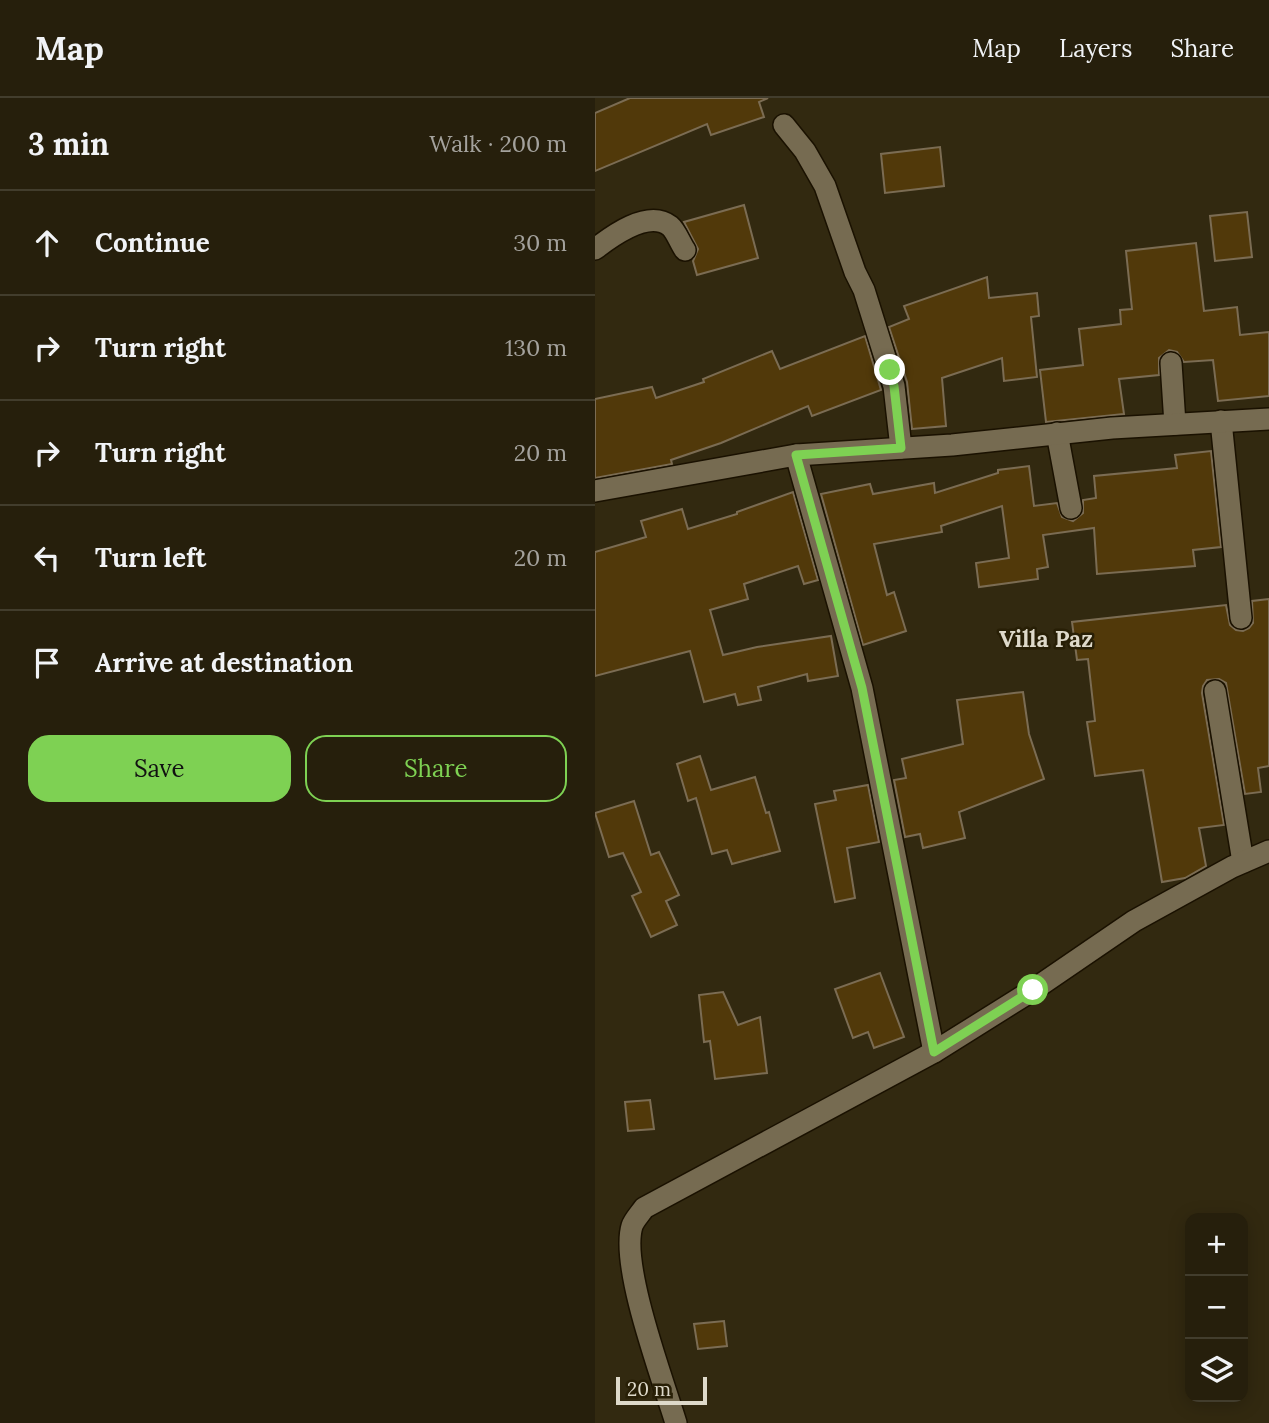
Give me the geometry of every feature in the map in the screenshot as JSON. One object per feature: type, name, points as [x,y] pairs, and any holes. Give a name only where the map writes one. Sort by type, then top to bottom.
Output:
[{"type":"street","points":[[784,125],[805,151],[825,186],[864,290],[894,386],[901,448]]},
{"type":"street","points":[[595,249],[626,229],[651,222],[671,227],[685,250]]},
{"type":"street","points":[[1171,363],[1175,424]]},
{"type":"street","points":[[595,491],[796,455],[1056,433],[1269,419]]},
{"type":"street","points":[[1221,421],[1241,618]]},
{"type":"street","points":[[1056,433],[1071,508]]},
{"type":"street","points":[[796,455],[862,688],[934,1052]]},
{"type":"street","points":[[1215,691],[1243,862]]},
{"type":"street","points":[[676,1423],[635,1284],[629,1243],[632,1224],[644,1208],[934,1052],[1033,990],[1134,921],[1243,862],[1269,851]]},
{"type":"building","points":[[630,98],[768,98],[759,102],[764,117],[711,135],[707,124],[595,171],[595,113]]},
{"type":"building","points":[[940,147],[944,186],[885,193],[881,154]]},
{"type":"building","points":[[744,205],[758,258],[697,275],[693,261],[698,249],[684,222]]},
{"type":"building","points":[[1247,212],[1252,257],[1215,261],[1210,216]]},
{"type":"building","points":[[1196,243],[1204,311],[1237,307],[1240,335],[1269,332],[1269,396],[1218,401],[1213,360],[1184,362],[1177,352],[1169,350],[1159,358],[1159,375],[1119,379],[1124,414],[1046,422],[1040,370],[1083,365],[1079,329],[1121,324],[1120,310],[1132,309],[1126,251]]},
{"type":"building","points":[[987,277],[989,298],[1037,293],[1039,316],[1031,317],[1037,377],[1004,381],[1002,358],[942,378],[946,426],[912,429],[907,382],[889,327],[909,319],[904,306]]},
{"type":"building","points":[[865,336],[881,390],[812,416],[808,406],[721,443],[671,460],[672,464],[595,478],[595,399],[652,387],[656,398],[704,382],[703,379],[772,351],[780,369]]},
{"type":"building","points":[[1211,451],[1221,547],[1193,550],[1195,566],[1097,574],[1094,528],[1043,535],[1048,567],[1037,569],[1038,579],[979,587],[976,563],[1009,558],[1002,506],[941,526],[942,532],[874,544],[887,595],[894,592],[906,631],[863,645],[821,494],[870,484],[873,494],[934,483],[935,493],[998,473],[998,470],[1029,466],[1034,506],[1057,503],[1062,517],[1073,521],[1083,513],[1083,500],[1096,498],[1094,476],[1177,468],[1175,455]]},
{"type":"building","points":[[793,492],[818,580],[804,584],[798,566],[744,584],[748,599],[710,610],[723,655],[831,636],[838,676],[808,681],[807,674],[758,687],[761,700],[738,705],[735,694],[704,702],[690,651],[595,676],[595,552],[646,537],[641,521],[682,509],[688,529],[737,514]]},
{"type":"building","points":[[1269,599],[1269,766],[1258,768],[1261,792],[1245,794],[1226,683],[1219,679],[1207,680],[1202,693],[1224,825],[1199,828],[1206,866],[1185,878],[1162,882],[1143,770],[1095,776],[1087,722],[1095,721],[1088,659],[1077,660],[1072,622],[1226,605],[1230,625],[1243,631],[1253,623],[1252,601]]},
{"type":"building","points":[[1023,692],[1029,734],[1044,779],[959,812],[965,838],[923,848],[920,834],[905,837],[894,780],[906,778],[902,759],[963,744],[957,700]]},
{"type":"building","points":[[700,756],[711,790],[755,777],[780,851],[732,864],[727,850],[712,854],[696,798],[688,801],[677,764]]},
{"type":"building","points":[[868,785],[879,842],[847,848],[855,898],[835,902],[815,804],[836,800],[834,791]]},
{"type":"building","points":[[634,801],[651,855],[659,852],[679,895],[666,901],[677,925],[651,937],[632,896],[641,892],[623,853],[609,857],[595,813]]},
{"type":"building","points":[[880,973],[904,1037],[874,1048],[868,1032],[853,1038],[835,989]]},
{"type":"building","points":[[723,992],[738,1025],[760,1017],[767,1073],[715,1079],[710,1041],[704,1042],[699,995]]},
{"type":"building","points":[[650,1100],[654,1129],[628,1131],[625,1102]]},
{"type":"building","points":[[724,1321],[727,1346],[698,1349],[694,1324]]},
{"type":"district","name":"Villa Paz","points":[[1046,639]]},
{"type":"route","points":[[890,370],[901,448],[796,455],[862,688],[934,1052],[1033,990]]}]
